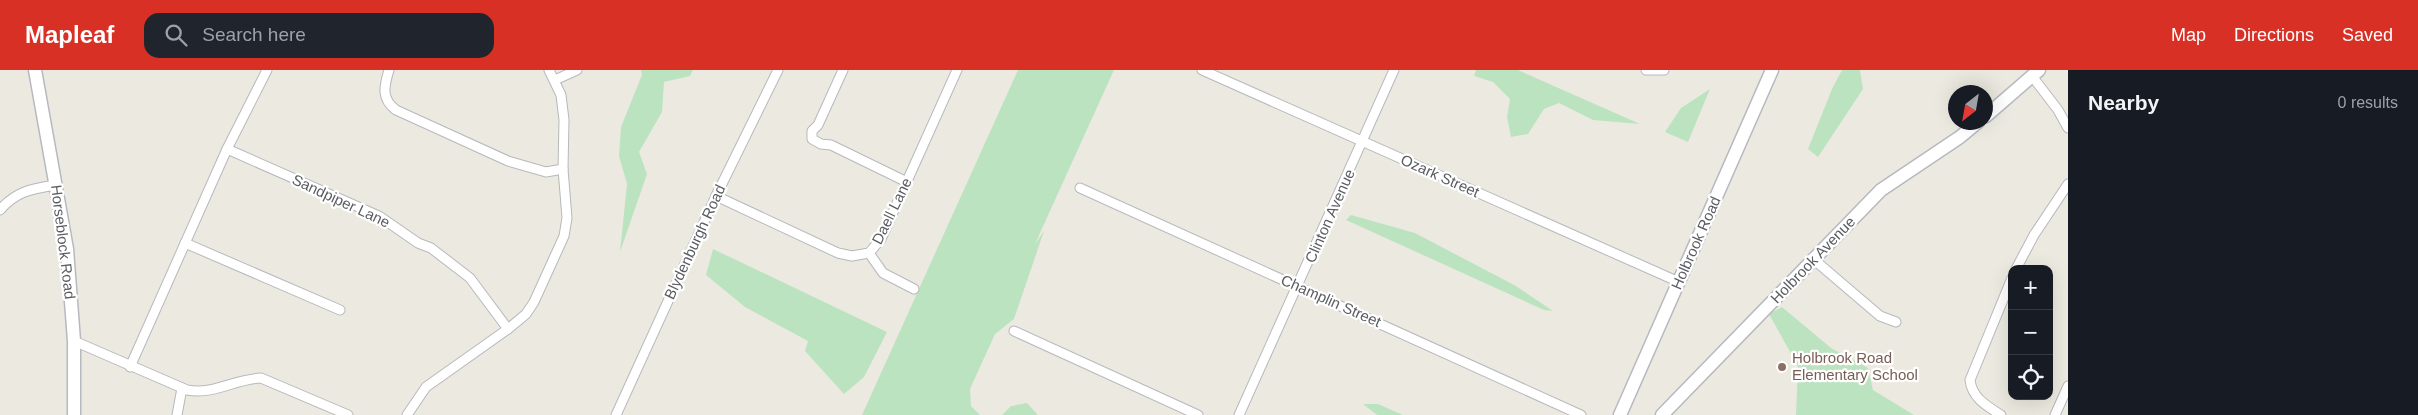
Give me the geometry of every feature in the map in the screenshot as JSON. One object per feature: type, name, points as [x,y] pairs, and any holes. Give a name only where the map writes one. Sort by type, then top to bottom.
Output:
[{"type":"street","name":"Horseblock Road","points":[[35,70],[67,249],[74,341],[74,415]]},
{"type":"street","points":[[130,367],[227,150],[267,70]]},
{"type":"street","points":[[389,70],[385,84],[385,95],[389,104],[396,110],[508,160],[546,172],[563,168]]},
{"type":"street","points":[[407,415],[426,387],[508,329],[526,314],[534,302],[564,236],[567,218],[563,168],[564,120],[561,95],[549,70]]},
{"type":"street","points":[[555,80],[577,70]]},
{"type":"street","name":"Blydenburgh Road","points":[[616,415],[716,196],[778,70]]},
{"type":"street","points":[[843,70],[818,125],[812,131],[812,139],[820,144],[831,145],[907,182]]},
{"type":"street","name":"Daell Lane","points":[[716,196],[838,253],[852,256],[869,253],[881,239],[957,70]]},
{"type":"street","name":"Ozark Street","points":[[1202,70],[1679,282]]},
{"type":"street","name":"Clinton Avenue","points":[[1239,415],[1394,70]]},
{"type":"street","points":[[1647,70],[1664,70]]},
{"type":"street","name":"Holbrook Road","points":[[1620,415],[1772,70]]},
{"type":"street","points":[[1993,110],[2035,73],[2068,128]]},
{"type":"street","name":"Holbrook Avenue","points":[[1662,415],[1778,297],[1812,258],[1881,190],[1960,138],[1969,130]]},
{"type":"street","name":"Sandpiper Lane","points":[[227,150],[378,216],[418,243],[431,248],[470,278],[508,329]]},
{"type":"street","points":[[2018,265],[2034,235],[2068,184]]},
{"type":"street","points":[[0,210],[9,199],[20,192],[56,185]]},
{"type":"street","name":"Champlin Street","points":[[1080,188],[1581,415]]},
{"type":"street","points":[[186,243],[340,310]]},
{"type":"street","points":[[869,253],[883,273],[914,289]]},
{"type":"street","points":[[1812,258],[1880,316],[1896,322]]},
{"type":"street","points":[[2001,415],[1976,396],[1972,391],[1970,380],[2008,288]]},
{"type":"street","points":[[1014,331],[1198,415]]},
{"type":"street","points":[[74,341],[182,388],[207,392],[232,385],[246,378],[260,378],[348,415]]},
{"type":"street","points":[[2055,415],[2068,386]]},
{"type":"street","points":[[177,415],[182,388]]},
{"type":"green space","points":[[641,70],[693,70],[690,76],[664,82],[662,112],[639,152],[647,174],[620,252],[627,184],[619,156],[621,127],[642,75]]},
{"type":"green space","points":[[1018,70],[1114,70],[1035,244],[1044,231],[1014,319],[995,334],[970,389],[971,406],[980,415],[862,415]]},
{"type":"green space","points":[[1476,70],[1518,70],[1640,124],[1593,120],[1559,103],[1544,109],[1528,134],[1511,137],[1507,117],[1510,99],[1493,82],[1474,76]]},
{"type":"green space","points":[[1842,70],[1860,70],[1863,89],[1818,157],[1808,149],[1832,89]]},
{"type":"green space","points":[[1710,89],[1688,142],[1665,132],[1681,108]]},
{"type":"green space","points":[[1351,215],[1415,233],[1516,286],[1553,311],[1544,310],[1346,220]]},
{"type":"green space","points":[[713,249],[887,332],[864,377],[844,394],[805,351],[808,341],[745,307],[706,275]]},
{"type":"green space","points":[[1782,307],[1831,348],[1868,368],[1873,390],[1914,415],[1796,415],[1798,366],[1769,314]]},
{"type":"green space","points":[[1027,403],[1038,415],[1002,415],[1011,406]]},
{"type":"green space","points":[[1363,404],[1378,404],[1403,415],[1377,415]]},
{"type":"place","name":"Holbrook Road Elementary School","points":[[1782,367]]}]
